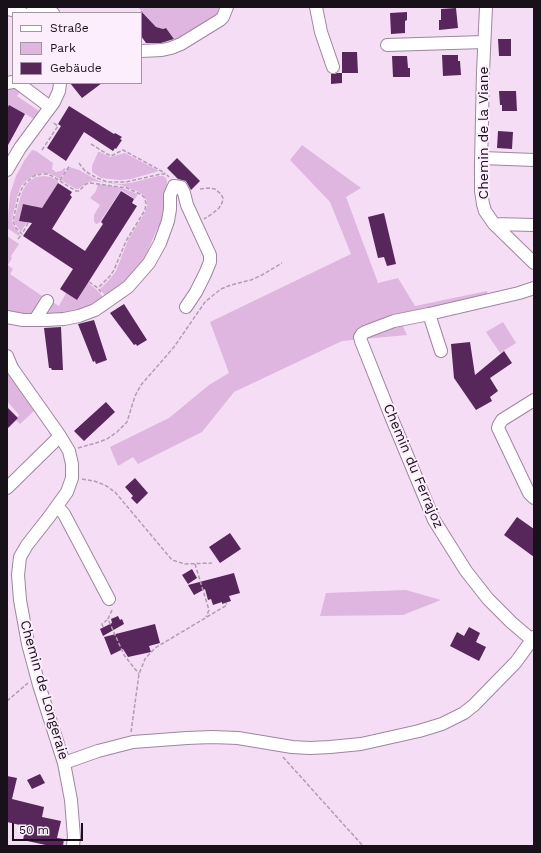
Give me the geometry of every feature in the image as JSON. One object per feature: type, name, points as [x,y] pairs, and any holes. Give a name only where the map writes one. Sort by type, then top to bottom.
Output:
[{"type":"street","points":[[142,51],[155,51],[181,44],[220,20],[227,7]]},
{"type":"street","points":[[316,7],[321,32],[333,67]]},
{"type":"street","name":"Chemin de la Viane","points":[[486,7],[481,190],[483,204],[485,211],[494,224],[534,263]]},
{"type":"street","points":[[33,12],[36,8],[40,8],[50,12]]},
{"type":"street","points":[[7,9],[19,12]]},
{"type":"street","points":[[387,45],[484,42]]},
{"type":"street","points":[[19,84],[50,107]]},
{"type":"street","points":[[7,170],[20,148],[57,96],[60,84]]},
{"type":"street","points":[[482,158],[534,160]]},
{"type":"street","points":[[7,317],[23,320],[35,320],[64,319],[79,316],[95,310],[128,287],[149,262],[160,243],[168,221],[170,195],[174,186],[181,187],[187,206],[210,255],[210,262],[206,274],[186,307]]},
{"type":"street","points":[[494,224],[534,225]]},
{"type":"street","points":[[441,352],[429,314],[519,293],[534,288]]},
{"type":"street","points":[[35,320],[47,301]]},
{"type":"street","name":"Chemin du Ferrajoz","points":[[429,314],[394,321],[378,327],[362,334],[360,337],[361,341],[434,520],[466,571],[484,593],[511,622],[533,638]]},
{"type":"street","name":"Chemin de Longeraie","points":[[7,356],[12,368],[60,436],[69,451],[72,464],[72,478],[67,492],[26,545],[20,557],[18,575],[20,600],[28,644],[64,763],[71,800],[74,837],[73,846]]},
{"type":"street","points":[[534,400],[502,420],[498,428],[530,493],[534,498]]},
{"type":"street","points":[[7,488],[60,436]]},
{"type":"street","points":[[57,506],[64,514],[110,598]]},
{"type":"street","points":[[64,763],[98,751],[129,743],[212,737],[238,738],[292,747],[330,747],[361,744],[442,724],[464,713],[474,705],[516,662],[533,638]]},
{"type":"path","points":[[53,123],[60,128]]},
{"type":"path","points":[[42,150],[58,126]]},
{"type":"path","points":[[91,144],[111,156],[123,150],[166,174],[174,186]]},
{"type":"path","points":[[78,163],[86,171],[107,182],[126,182],[166,174]]},
{"type":"path","points":[[60,180],[70,165]]},
{"type":"path","points":[[22,234],[16,228],[14,221],[18,198],[23,186],[31,178],[42,174],[47,174],[60,180],[76,191],[79,191],[86,184],[91,182],[127,188],[140,194],[145,200],[145,210],[126,241],[114,270],[98,288]]},
{"type":"path","points":[[194,220],[202,220],[212,214],[219,208],[223,198],[215,189],[200,189]]},
{"type":"path","points":[[18,239],[28,223]]},
{"type":"path","points":[[69,451],[96,444],[107,439],[127,422],[135,396],[141,384],[174,347],[205,302],[221,289],[251,280],[282,263]]},
{"type":"path","points":[[89,282],[100,290]]},
{"type":"path","points":[[72,478],[94,481],[105,485],[115,492],[172,560],[185,564],[212,563]]},
{"type":"path","points":[[195,564],[209,610],[206,617]]},
{"type":"path","points":[[103,628],[102,624],[108,619],[113,607],[110,598]]},
{"type":"path","points":[[129,743],[139,674],[145,659],[156,648],[227,605],[226,602]]},
{"type":"path","points":[[108,619],[124,655],[139,674]]},
{"type":"path","points":[[7,701],[37,675]]},
{"type":"path","points":[[272,744],[363,846]]},
{"type":"green space","points":[[138,7],[222,7],[220,16],[176,41],[166,28],[163,29],[156,27]]},
{"type":"green space","points":[[10,85],[22,89],[17,96],[42,113],[35,118],[32,118],[24,113],[7,109],[7,87]]},
{"type":"green space","points":[[302,145],[361,188],[346,197],[378,283],[398,278],[415,306],[487,291],[489,303],[402,324],[407,335],[342,341],[234,392],[202,432],[138,464],[133,457],[118,466],[110,447],[169,418],[209,385],[229,373],[210,322],[351,254],[330,202],[290,160]]},
{"type":"green space","points":[[32,150],[36,151],[53,163],[52,169],[56,172],[61,171],[64,168],[66,169],[60,179],[51,174],[41,173],[31,177],[21,186],[12,219],[13,225],[20,234],[19,236],[7,228],[10,194],[16,176]]},
{"type":"green space","points":[[98,152],[110,157],[125,153],[159,171],[131,179],[120,180],[101,178],[92,172],[92,166]]},
{"type":"green space","points":[[69,167],[79,170],[104,183],[92,181],[76,189],[61,180]]},
{"type":"green space","points":[[163,176],[167,181],[167,210],[163,228],[158,227],[139,267],[129,279],[107,298],[100,289],[116,271],[128,240],[147,206],[147,201],[139,192],[121,185],[108,183],[123,184]]},
{"type":"green space","points":[[36,177],[51,177],[58,181],[58,183],[34,220],[31,218],[34,206],[23,204],[19,221],[27,222],[21,232],[14,221],[22,192],[30,181]]},
{"type":"green space","points":[[98,184],[122,188],[138,194],[135,199],[121,190],[100,222],[96,224],[94,221],[94,215],[100,205],[90,198],[96,191]]},
{"type":"green space","points":[[7,236],[19,244],[11,256],[12,258],[8,265],[13,269],[10,274],[45,298],[34,316],[7,311]]},
{"type":"green space","points":[[88,283],[105,299],[86,309],[68,314],[45,315],[52,302],[59,306],[66,293],[77,300]]},
{"type":"green space","points":[[503,322],[516,343],[500,353],[486,332]]},
{"type":"green space","points":[[7,371],[34,411],[20,424],[16,420],[19,415],[7,401]]},
{"type":"green space","points":[[406,590],[441,600],[403,615],[320,616],[326,593]]},
{"type":"building","points":[[456,8],[458,28],[439,30],[441,9]]},
{"type":"building","points":[[142,12],[156,27],[163,29],[166,28],[174,39],[161,43],[146,43],[142,37]]},
{"type":"building","points":[[407,12],[405,33],[391,34],[390,13]]},
{"type":"building","points":[[498,39],[511,39],[511,56],[499,56]]},
{"type":"building","points":[[342,52],[357,52],[358,73],[342,73]]},
{"type":"building","points":[[442,55],[458,55],[461,75],[443,76]]},
{"type":"building","points":[[392,56],[407,56],[408,68],[410,68],[410,77],[393,77]]},
{"type":"building","points":[[342,73],[342,83],[331,84],[331,74]]},
{"type":"building","points":[[71,84],[101,84],[82,98]]},
{"type":"building","points":[[499,91],[516,91],[517,111],[502,111]]},
{"type":"building","points":[[9,105],[25,114],[7,147],[7,109]]},
{"type":"building","points":[[69,106],[114,134],[115,133],[122,137],[120,139],[122,140],[116,149],[115,148],[113,151],[84,132],[66,161],[47,148],[61,126],[58,124]]},
{"type":"building","points":[[498,131],[513,132],[512,149],[497,148]]},
{"type":"building","points":[[177,158],[200,181],[191,190],[186,181],[178,179],[167,168]]},
{"type":"building","points":[[58,183],[72,192],[70,195],[72,197],[52,229],[85,251],[103,224],[101,222],[121,191],[134,199],[132,203],[137,206],[77,300],[60,289],[73,269],[23,236],[32,223],[19,221],[23,204],[42,208]]},
{"type":"building","points":[[384,213],[396,264],[387,266],[384,257],[378,258],[368,217]]},
{"type":"building","points":[[124,304],[147,340],[137,346],[136,344],[134,345],[110,313]]},
{"type":"building","points":[[94,320],[107,360],[96,364],[95,361],[93,362],[78,324]]},
{"type":"building","points":[[61,327],[63,370],[52,370],[49,368],[44,328]]},
{"type":"building","points":[[470,342],[475,375],[504,351],[512,363],[490,378],[498,391],[490,397],[492,401],[476,410],[454,378],[451,344]]},
{"type":"building","points":[[106,402],[115,412],[84,441],[74,431]]},
{"type":"building","points":[[7,407],[18,418],[7,429]]},
{"type":"building","points":[[135,478],[148,493],[137,504],[131,498],[133,496],[125,487]]},
{"type":"building","points":[[517,517],[534,529],[534,557],[504,535]]},
{"type":"building","points":[[230,533],[241,549],[220,563],[209,547]]},
{"type":"building","points":[[192,569],[197,578],[188,584],[182,575]]},
{"type":"building","points":[[234,573],[240,593],[229,596],[231,601],[222,604],[222,602],[213,605],[211,599],[208,600],[205,589],[194,595],[188,585]]},
{"type":"building","points":[[118,616],[120,620],[122,619],[124,624],[103,636],[100,629],[112,623],[111,619]]},
{"type":"building","points":[[155,624],[160,643],[149,646],[151,652],[128,657],[123,649],[111,655],[104,637]]},
{"type":"building","points":[[469,627],[480,633],[476,642],[486,647],[479,661],[450,646],[457,632],[464,636]]},
{"type":"building","points":[[40,774],[45,783],[32,789],[27,780]]},
{"type":"building","points":[[7,776],[17,778],[12,799],[44,807],[42,817],[61,821],[57,838],[64,839],[63,846],[50,846],[23,840],[25,830],[19,828],[20,825],[7,822]]}]
